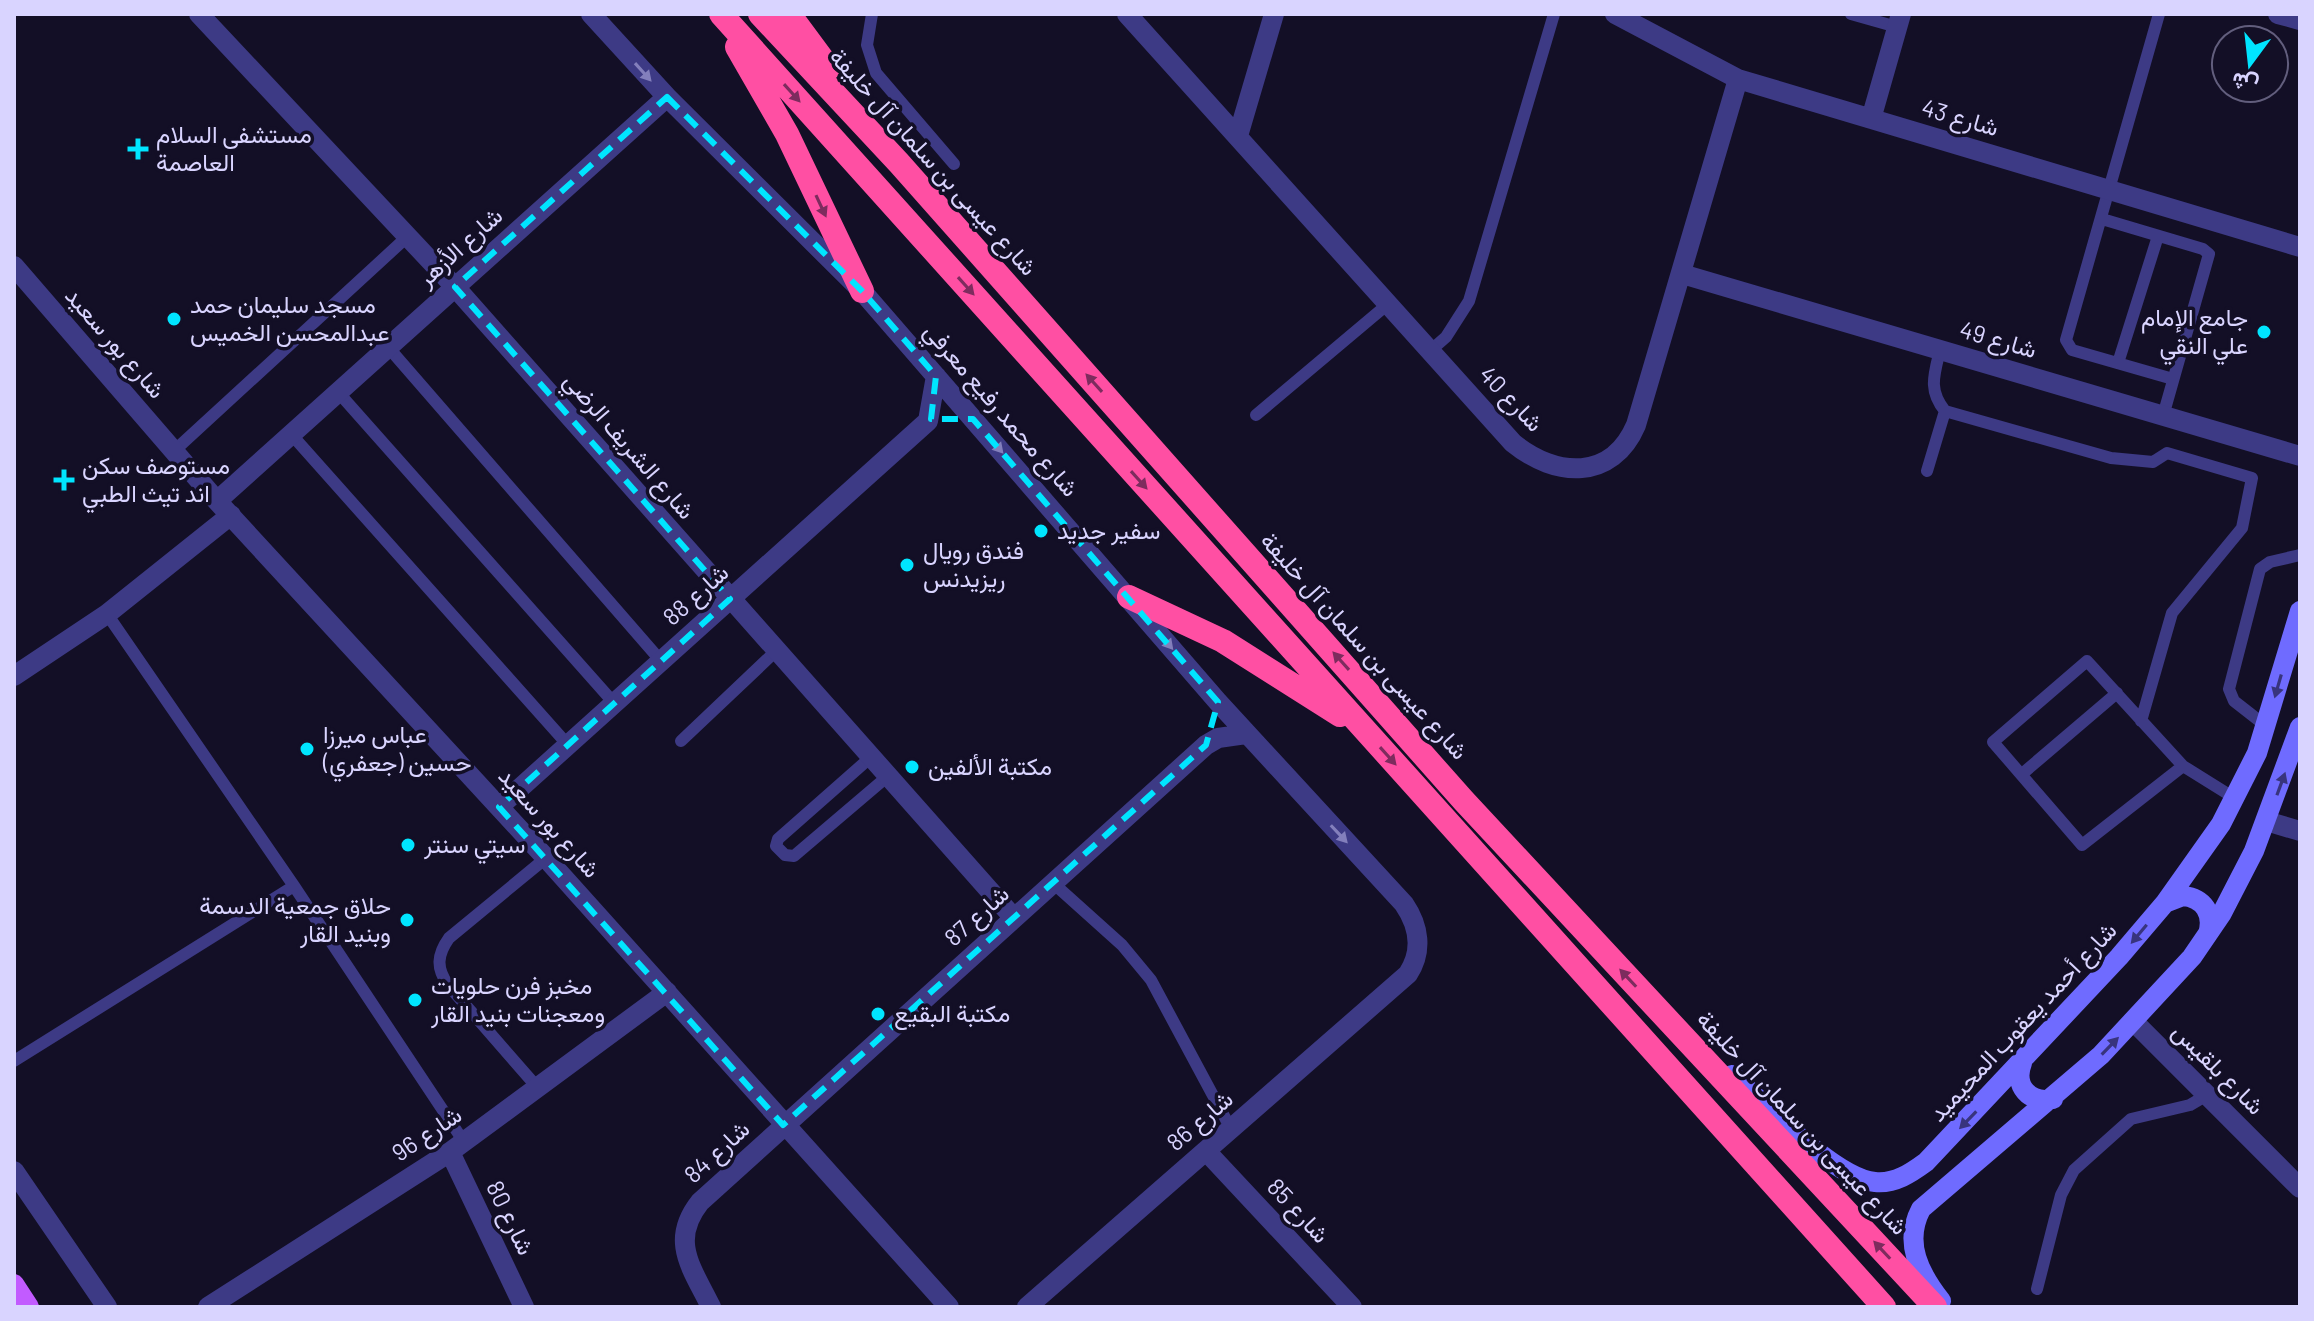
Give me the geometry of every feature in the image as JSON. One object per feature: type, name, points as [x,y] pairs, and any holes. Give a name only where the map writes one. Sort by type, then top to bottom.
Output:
[{"type":"highway","points":[[720,14],[787,134],[862,291]]},
{"type":"highway","points":[[720,14],[1884,1307]]},
{"type":"highway","name":"شارع عيسى بن سلمان آل خليفة","points":[[760,14],[899,163],[1464,801],[1935,1307]]},
{"type":"highway","points":[[789,14],[899,163]]},
{"type":"highway","points":[[1129,597],[1223,641],[1365,731]]},
{"type":"main road","points":[[14,1284],[29,1307]]},
{"type":"street","name":"شارع الشريف الرضي","points":[[199,14],[455,287],[1014,918]]},
{"type":"street","name":"شارع محمد رفيع معرفي","points":[[591,14],[667,97],[862,291],[1246,734],[1411,913],[1418,941],[1408,974]]},
{"type":"street","name":"شارع 40","points":[[1127,14],[1523,451],[1569,469],[1599,466],[1624,446],[1636,425],[1738,79]]},
{"type":"street","points":[[1238,136],[1274,14]]},
{"type":"street","name":"شارع 43","points":[[1615,14],[1738,79],[2300,247]]},
{"type":"street","points":[[2278,14],[2300,20]]},
{"type":"street","points":[[1871,119],[1899,20]]},
{"type":"street","name":"شارع الأزهر","points":[[14,676],[107,614],[224,508],[291,434],[667,97]]},
{"type":"street","name":"شارع بور سعيد","points":[[14,266],[224,508],[546,858],[949,1307]]},
{"type":"street","name":"شارع 49","points":[[1682,274],[2300,456]]},
{"type":"street","points":[[936,376],[928,421],[973,419]]},
{"type":"street","name":"شارع 88","points":[[499,807],[928,421]]},
{"type":"street","name":"شارع أحمد يعقوب المحيميد","points":[[1654,1007],[1828,1160],[1849,1173],[1875,1182],[1900,1178],[1926,1162],[2022,1063],[2165,903],[2236,799],[2266,726],[2300,611]]},
{"type":"street","points":[[1206,745],[1218,702]]},
{"type":"street","points":[[1946,1307],[1923,1274],[1914,1252],[1913,1234],[1917,1217],[1928,1202],[2053,1099],[2133,1021],[2208,934],[2237,885],[2266,821],[2300,727]]},
{"type":"street","name":"شارع 87","points":[[783,1125],[1206,745],[1218,738],[1246,734]]},
{"type":"street","points":[[2266,821],[2300,831]]},
{"type":"street","points":[[2165,903],[2183,896],[2202,902],[2210,914],[2208,934]]},
{"type":"street","name":"شارع 86","points":[[1027,1307],[1408,974]]},
{"type":"street","name":"شارع 96","points":[[208,1307],[457,1147],[667,992]]},
{"type":"street","name":"شارع بلقيس","points":[[2133,1021],[2300,1188]]},
{"type":"street","points":[[2022,1063],[2019,1077],[2026,1093],[2039,1100],[2053,1099]]},
{"type":"street","name":"شارع 84","points":[[711,1307],[688,1259],[683,1240],[686,1224],[700,1202],[783,1125]]},
{"type":"street","name":"شارع 80","points":[[457,1147],[524,1307]]},
{"type":"street","name":"شارع 85","points":[[1206,1151],[1352,1307]]},
{"type":"street","points":[[14,1171],[107,1307]]},
{"type":"lane","points":[[872,14],[867,45],[876,73],[954,164]]},
{"type":"lane","points":[[1430,351],[1446,337],[1469,301],[1554,14]]},
{"type":"lane","points":[[1851,14],[1899,20]]},
{"type":"lane","points":[[2159,14],[2066,340],[2072,350],[2173,379]]},
{"type":"lane","points":[[2102,219],[2209,254],[2163,416]]},
{"type":"lane","points":[[2118,363],[2158,236]]},
{"type":"lane","points":[[174,451],[407,237]]},
{"type":"lane","points":[[1256,415],[1388,304]]},
{"type":"lane","points":[[388,347],[661,661]]},
{"type":"lane","points":[[1927,471],[1945,411],[1932,385],[1940,350]]},
{"type":"lane","points":[[338,392],[614,703]]},
{"type":"lane","points":[[1945,411],[2111,458],[2153,462],[2167,453],[2252,478],[2242,528],[2172,613],[2141,721]]},
{"type":"lane","points":[[291,434],[568,745]]},
{"type":"lane","points":[[2266,726],[2234,701],[2229,689],[2260,569],[2270,562],[2300,555]]},
{"type":"lane","points":[[107,614],[294,886],[457,1147]]},
{"type":"lane","points":[[681,741],[776,651]]},
{"type":"lane","points":[[2183,766],[2082,845],[1993,742],[2087,661],[2183,766],[2236,799]]},
{"type":"lane","points":[[2022,774],[2117,693]]},
{"type":"lane","points":[[871,757],[778,839],[776,846],[785,855],[794,856],[888,776]]},
{"type":"lane","points":[[537,1087],[448,985],[438,967],[449,938],[546,858]]},
{"type":"lane","points":[[1053,883],[1122,945],[1151,980],[1231,1129]]},
{"type":"lane","points":[[14,1061],[294,886]]},
{"type":"lane","points":[[2037,1289],[2061,1195],[2074,1170],[2131,1119],[2190,1105],[2207,1095]]},
{"type":"highlighted area","points":[[667,97],[862,291],[936,376],[931,419],[973,419],[1218,702],[1216,717],[1206,745],[783,1125],[499,807],[730,599],[455,287]]},
{"type":"place","name":"مستشفى السلام العاصمة","points":[[138,149]]},
{"type":"place","name":"مسجد سليمان حمد عبدالمحسن الخميس","points":[[174,319]]},
{"type":"place","name":"جامع الإمام علي النقي","points":[[2264,332]]},
{"type":"place","name":"مستوصف سكن اند تيث الطبي","points":[[64,480]]},
{"type":"place","name":"سفير جديد","points":[[1041,531]]},
{"type":"place","name":"فندق رويال ريزيدنس","points":[[907,565]]},
{"type":"place","name":"عباس ميرزا حسين (جعفري)","points":[[307,749]]},
{"type":"place","name":"مكتبة الألفين","points":[[912,767]]},
{"type":"place","name":"سيتي سنتر","points":[[408,845]]},
{"type":"place","name":"حلاق جمعية الدسمة وبنيد القار","points":[[407,920]]},
{"type":"place","name":"مخبز فرن حلويات ومعجنات بنيد القار","points":[[415,1000]]},
{"type":"place","name":"مكتبة البقيع","points":[[878,1014]]}]
